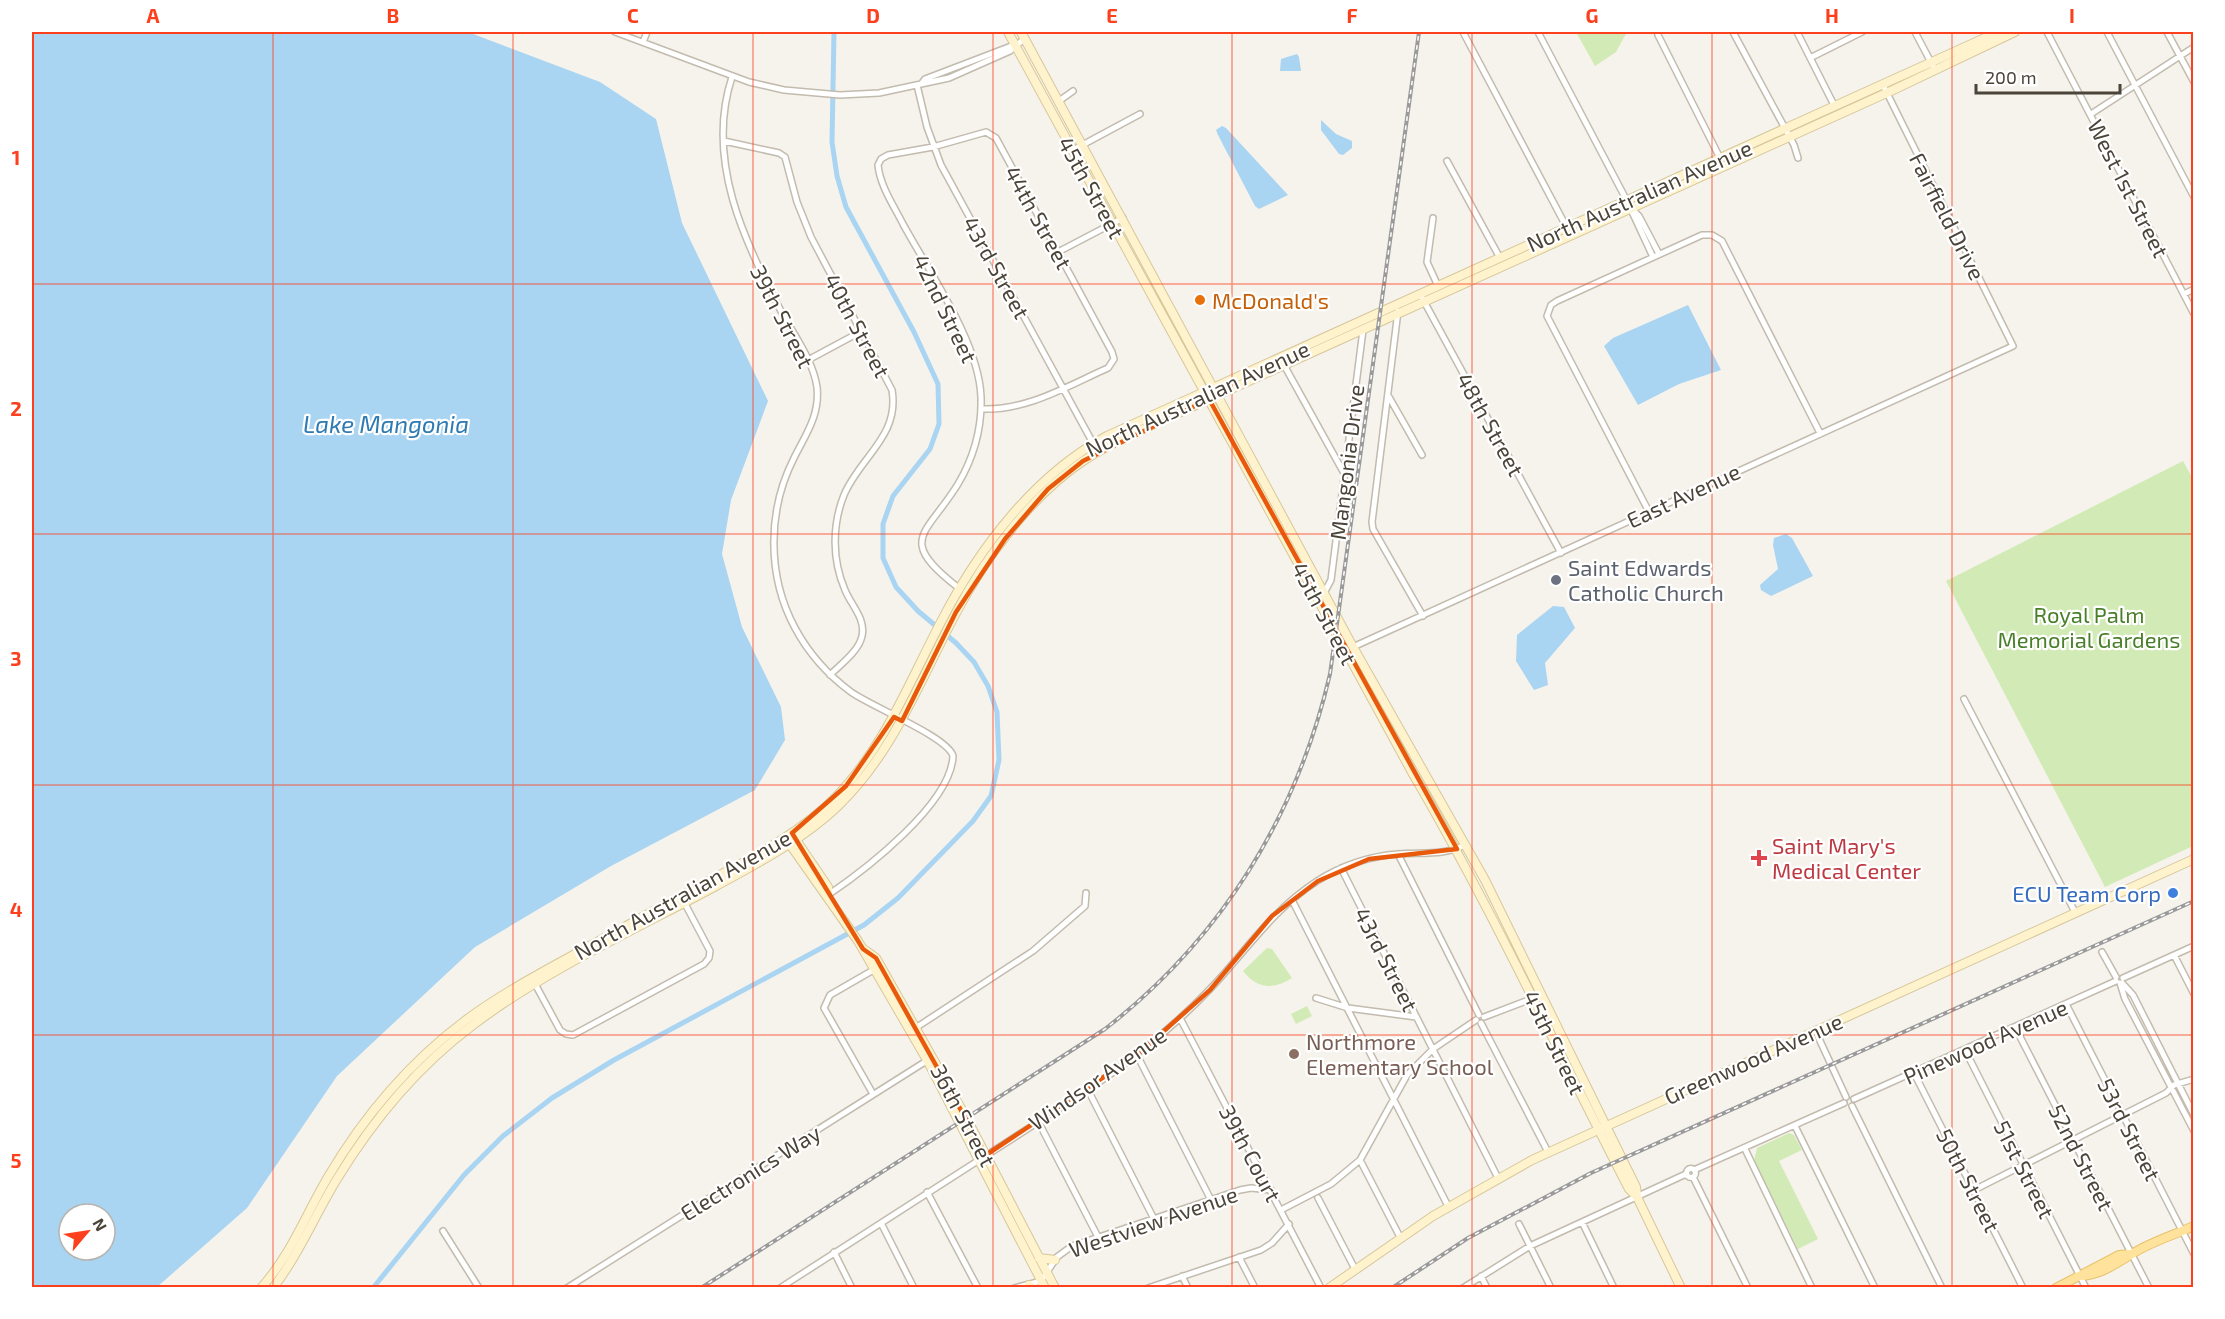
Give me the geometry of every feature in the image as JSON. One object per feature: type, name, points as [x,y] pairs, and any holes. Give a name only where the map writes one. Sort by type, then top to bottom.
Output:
[{"type":"main road","name":"45th Street","points":[[1008,32],[1413,774],[1457,849],[1601,1128]]},
{"type":"main road","points":[[1981,45],[1998,32]]},
{"type":"main road","points":[[1981,45],[2015,32]]},
{"type":"main road","name":"45th Street","points":[[1023,35],[1353,647],[1465,845],[1547,1002],[1629,1189],[1637,1197],[1681,1287]]},
{"type":"main road","name":"North Australian Avenue","points":[[683,899],[788,835],[818,813],[846,786],[898,719],[950,624],[964,591],[988,547],[1036,490],[1059,467],[1093,444],[1216,392],[1399,304],[1422,298],[1981,45]]},
{"type":"main road","name":"North Australian Avenue","points":[[1629,204],[1720,158],[1786,134]]},
{"type":"main road","name":"North Australian Avenue","points":[[1216,392],[1363,330],[1398,313],[1438,286],[1480,272],[1500,258],[1569,231]]},
{"type":"main road","name":"North Australian Avenue","points":[[261,1287],[297,1235],[329,1175],[387,1095],[446,1036],[484,1007],[683,899],[794,843],[854,790],[878,760],[942,619],[1048,489],[1098,453],[1207,396]]},
{"type":"main road","name":"36th Street","points":[[788,835],[828,887],[828,895],[877,968],[914,1029],[1054,1287]]},
{"type":"main road","name":"Greenwood Avenue","points":[[1329,1287],[1448,1206],[1548,1152],[2193,859]]},
{"type":"main road","name":"North Australian Avenue","points":[[273,1287],[304,1239],[336,1181],[394,1099],[453,1040],[533,981]]},
{"type":"main road","name":"36th Street","points":[[983,1156],[1043,1284]]},
{"type":"main road","points":[[2056,1287],[2119,1255],[2131,1254],[2193,1226]]},
{"type":"main road","points":[[1039,1258],[1055,1260]]},
{"type":"street","points":[[615,32],[732,77],[784,90],[840,95],[879,93],[963,73],[1010,51],[1023,35]]},
{"type":"street","points":[[643,42],[647,32]]},
{"type":"street","points":[[1463,32],[1569,231]]},
{"type":"street","points":[[1538,32],[1629,204],[1639,216],[1656,256]]},
{"type":"street","points":[[1733,32],[1786,134]]},
{"type":"street","points":[[1797,32],[1837,110]]},
{"type":"street","points":[[1810,58],[1862,32]]},
{"type":"street","points":[[1915,32],[1933,67]]},
{"type":"street","name":"West 1st Street","points":[[2048,32],[2193,314]]},
{"type":"street","points":[[2107,32],[2193,197]]},
{"type":"street","points":[[2167,32],[2193,82]]},
{"type":"street","points":[[1658,35],[1720,158]]},
{"type":"street","points":[[919,84],[925,79],[1014,45]]},
{"type":"street","points":[[2091,114],[2193,47]]},
{"type":"street","points":[[947,72],[963,73]]},
{"type":"street","name":"39th Street","points":[[732,77],[724,109],[724,141],[732,196],[742,232],[757,266],[808,360],[817,386],[817,407],[813,424],[783,484],[776,516],[775,559],[780,588],[795,628],[811,653],[830,675],[854,694],[949,747],[953,760],[949,774],[938,794],[899,838],[828,895]]},
{"type":"street","name":"43rd Street","points":[[919,84],[933,147],[1098,453]]},
{"type":"street","name":"Fairfield Drive","points":[[1884,89],[2013,346]]},
{"type":"street","points":[[1059,101],[1073,91]]},
{"type":"street","points":[[1072,150],[1140,114]]},
{"type":"street","name":"44th Street","points":[[933,147],[982,133],[990,133],[996,138],[1058,252],[1113,355],[1113,362],[1108,368],[1062,388]]},
{"type":"street","name":"40th Street","points":[[724,141],[779,153],[785,158],[804,222],[889,382],[893,411],[886,434],[850,483],[838,515],[835,543],[839,572],[846,593],[861,618],[863,632],[858,646],[830,675]]},
{"type":"street","name":"42nd Street","points":[[933,147],[884,157],[879,162],[879,171],[889,197],[970,350],[979,379],[981,409],[978,437],[968,466],[957,486],[929,521],[923,536],[923,549],[928,561],[964,591]]},
{"type":"street","points":[[1447,161],[1500,258]]},
{"type":"street","points":[[1058,252],[1123,218]]},
{"type":"street","points":[[1433,218],[1427,262],[1438,286]]},
{"type":"street","points":[[1648,510],[1550,325],[1548,312],[1557,301],[1656,256],[1702,236],[1712,235],[1722,241],[1820,433]]},
{"type":"street","points":[[2184,294],[2193,289]]},
{"type":"street","name":"48th Street","points":[[1422,298],[1561,554]]},
{"type":"street","points":[[1399,304],[1372,522],[1373,529],[1423,616]]},
{"type":"street","name":"Mangonia Drive","points":[[1324,593],[1331,580],[1363,330]]},
{"type":"street","points":[[808,360],[862,331]]},
{"type":"street","name":"East Avenue","points":[[1353,647],[1561,554],[1648,510],[2013,346]]},
{"type":"street","points":[[1284,365],[1345,477]]},
{"type":"street","points":[[981,409],[1019,407],[1062,388]]},
{"type":"street","points":[[1389,397],[1422,455]]},
{"type":"street","points":[[1964,699],[2075,912]]},
{"type":"street","name":"Windsor Avenue","points":[[780,1287],[789,1285],[834,1252],[1088,1090],[1137,1056],[1180,1018],[1223,975],[1272,916],[1318,881],[1341,868],[1369,859],[1398,854],[1444,853],[1465,845]]},
{"type":"street","points":[[1398,854],[1548,1152]]},
{"type":"street","name":"43rd Street","points":[[1341,868],[1498,1178]]},
{"type":"street","points":[[914,1029],[1048,939],[1085,906],[1086,893]]},
{"type":"street","points":[[533,981],[560,1030],[569,1035],[704,964],[709,958],[708,948],[683,899]]},
{"type":"street","points":[[1292,900],[1448,1206]]},
{"type":"street","name":"Pinewood Avenue","points":[[1853,1102],[2193,946]]},
{"type":"street","points":[[2102,952],[2119,980],[2133,994],[2182,1085],[2193,1115]]},
{"type":"street","points":[[2174,955],[2193,994]]},
{"type":"street","points":[[873,1094],[826,1015],[824,1005],[830,995],[877,968]]},
{"type":"street","points":[[2119,980],[2125,999],[2170,1091],[2193,1131]]},
{"type":"street","points":[[1316,998],[1348,1008],[1416,1017]]},
{"type":"street","points":[[1281,1210],[1331,1184],[1359,1160],[1407,1075],[1432,1049],[1480,1019],[1534,998]]},
{"type":"street","name":"53rd Street","points":[[2066,1004],[2193,1254]]},
{"type":"street","name":"39th Court","points":[[1180,1018],[1321,1287]]},
{"type":"street","name":"52nd Street","points":[[2015,1027],[2149,1287]]},
{"type":"street","points":[[1815,1030],[1845,1100]]},
{"type":"street","name":"51st Street","points":[[1965,1050],[2086,1287]]},
{"type":"street","points":[[1137,1056],[1210,1200]]},
{"type":"street","name":"Electronics Way","points":[[567,1287],[930,1058]]},
{"type":"street","name":"50th Street","points":[[1914,1073],[2023,1287]]},
{"type":"street","points":[[1974,1190],[2193,1079]]},
{"type":"street","points":[[1088,1090],[1154,1219]]},
{"type":"street","points":[[1694,1174],[1795,1126],[1851,1096],[1942,1287]]},
{"type":"street","points":[[1845,1100],[1853,1102]]},
{"type":"street","points":[[1038,1121],[1098,1237]]},
{"type":"street","points":[[1795,1126],[1875,1287]]},
{"type":"street","points":[[1744,1149],[1812,1287]]},
{"type":"street","points":[[1359,1160],[1400,1237]]},
{"type":"street","points":[[1463,1287],[1530,1246],[1686,1174],[1688,1169],[1694,1174],[1748,1287]]},
{"type":"street","name":"Westview Avenue","points":[[1014,1287],[1043,1284],[1055,1260],[1068,1247],[1251,1188],[1271,1190]]},
{"type":"street","points":[[927,1192],[978,1287]]},
{"type":"street","points":[[1318,1198],[1355,1269]]},
{"type":"street","points":[[881,1222],[914,1287]]},
{"type":"street","points":[[1582,1222],[1614,1287]]},
{"type":"street","points":[[1148,1287],[1269,1246],[1289,1224]]},
{"type":"street","points":[[1519,1224],[1551,1287]]},
{"type":"street","points":[[443,1231],[479,1287]]},
{"type":"street","points":[[834,1252],[852,1287]]},
{"type":"street","points":[[1239,1257],[1255,1287]]},
{"type":"street","points":[[1182,1276],[1188,1287]]},
{"type":"street","points":[[1481,1276],[1487,1287]]},
{"type":"highlighted area","points":[[1209,399],[1457,849],[1369,859],[1318,881],[1272,916],[1210,990],[1137,1055],[986,1155],[876,958],[863,949],[792,833],[846,786],[894,717],[902,721],[956,612],[1005,539],[1048,489],[1083,461]]},
{"type":"green space","points":[[1576,32],[1627,32],[1616,52],[1595,66]]},
{"type":"green space","name":"Royal Palm Memorial Gardens","points":[[2183,461],[2194,481],[2193,846],[2105,887],[1946,581]]},
{"type":"green space","points":[[1267,948],[1272,949],[1292,978],[1279,984],[1266,986],[1254,981],[1243,971]]},
{"type":"green space","points":[[1307,1006],[1312,1016],[1296,1024],[1291,1014]]},
{"type":"green space","points":[[1789,1133],[1794,1135],[1802,1150],[1779,1161],[1818,1239],[1798,1249],[1754,1161],[1757,1148]]},
{"type":"water","name":"Lake Mangonia","points":[[32,32],[468,32],[600,82],[656,119],[682,223],[768,401],[731,500],[722,554],[742,627],[781,707],[785,740],[755,790],[611,866],[475,947],[337,1076],[247,1208],[157,1287],[32,1287]]},
{"type":"water","points":[[1297,54],[1301,71],[1280,71],[1281,59]]},
{"type":"water","points":[[1321,120],[1336,134],[1352,141],[1352,148],[1343,155],[1339,154],[1321,130]]},
{"type":"water","points":[[1222,126],[1288,195],[1259,209],[1255,206],[1218,135],[1216,130]]},
{"type":"water","points":[[1688,305],[1721,370],[1679,384],[1638,405],[1604,346],[1613,338]]},
{"type":"water","points":[[1786,534],[1792,538],[1813,576],[1771,596],[1761,590],[1760,585],[1778,569],[1773,545],[1774,538]]},
{"type":"water","points":[[1553,606],[1564,607],[1575,628],[1545,663],[1548,685],[1534,690],[1516,661],[1517,635]]},
{"type":"waterway","points":[[373,1288],[464,1175],[503,1136],[552,1098],[614,1060],[864,925],[898,898],[973,821],[991,796],[999,760],[997,712],[988,686],[974,662],[956,643],[918,611],[896,587],[883,558],[883,524],[893,496],[930,449],[939,424],[938,384],[914,332],[846,207],[837,176],[832,142],[834,32]]},
{"type":"railway","points":[[701,1288],[1105,1029],[1147,994],[1184,956],[1218,915],[1249,871],[1275,825],[1297,777],[1316,726],[1330,674],[1419,32]]},
{"type":"railway","points":[[1392,1288],[1468,1238],[1591,1173],[2194,901]]},
{"type":"place","name":"McDonald's","points":[[1200,300]]},
{"type":"place","name":"Saint Edwards Catholic Church","points":[[1556,580]]},
{"type":"place","name":"Saint Mary's Medical Center","points":[[1759,858]]},
{"type":"place","name":"ECU Team Corp","points":[[2173,893]]},
{"type":"place","name":"Northmore Elementary School","points":[[1294,1054]]}]
